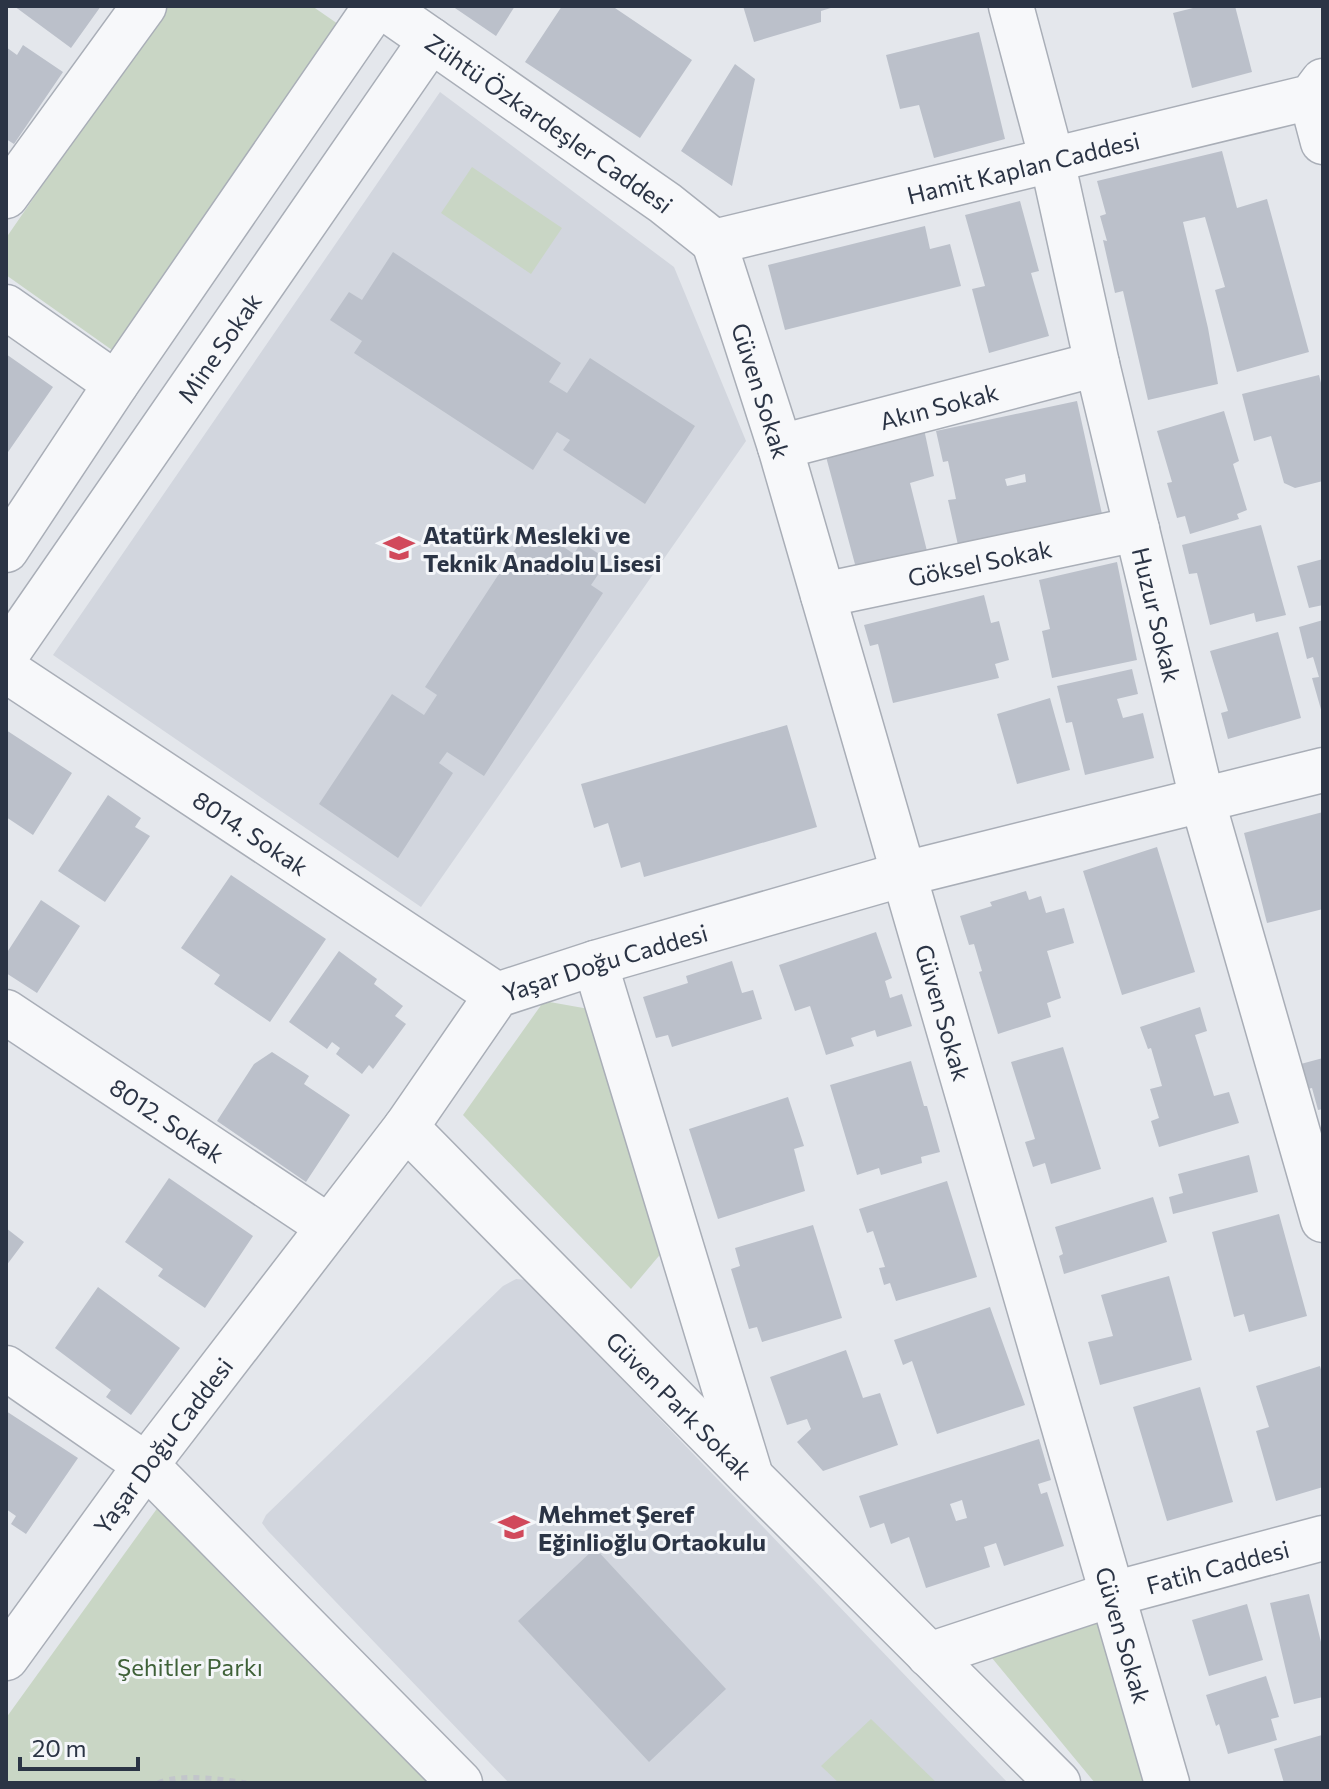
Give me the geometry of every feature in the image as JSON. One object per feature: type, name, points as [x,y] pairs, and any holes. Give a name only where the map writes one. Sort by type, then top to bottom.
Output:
[{"type":"street","points":[[6,196],[144,6]]},
{"type":"street","points":[[6,550],[116,384],[379,6]]},
{"type":"street","name":"Zühtü Özkardeşler Caddesi","points":[[379,6],[665,203],[714,242]]},
{"type":"street","name":"Huzur Sokak","points":[[1011,6],[1052,160],[1097,364],[1202,799],[1323,1220]]},
{"type":"street","name":"Mine Sokak","points":[[6,655],[431,40]]},
{"type":"street","points":[[1317,89],[1323,142]]},
{"type":"street","name":"Hamit Kaplan Caddesi","points":[[714,242],[1052,160],[1317,89]]},
{"type":"street","name":"Güven Sokak","points":[[714,242],[780,447],[1167,1783]]},
{"type":"street","points":[[6,307],[116,384]]},
{"type":"street","name":"Akın Sokak","points":[[780,447],[1097,364]]},
{"type":"street","name":"Göksel Sokak","points":[[823,595],[1137,529]]},
{"type":"street","name":"8014. Sokak","points":[[6,670],[497,995]]},
{"type":"street","name":"Yaşar Doğu Caddesi","points":[[6,1658],[146,1465],[406,1127],[497,995],[595,963],[904,874],[1323,770]]},
{"type":"street","points":[[595,963],[751,1477]]},
{"type":"street","name":"8012. Sokak","points":[[6,1012],[329,1227]]},
{"type":"street","name":"Güven Park Sokak","points":[[406,1127],[1058,1783]]},
{"type":"street","points":[[6,1368],[146,1465],[460,1783]]},
{"type":"street","name":"Fatih Caddesi","points":[[929,1655],[1113,1594],[1323,1538]]},
{"type":"path","points":[[158,1783],[211,1777],[246,1783]]},
{"type":"shaded area","name":"Atatürk Mesleki ve Teknik Anadolu Lisesi","points":[[440,92],[674,267],[746,441],[421,907],[53,655]]},
{"type":"shaded area","name":"Mehmet Şeref Eğinlioğlu Ortaokulu","points":[[516,1279],[527,1280],[1008,1783],[509,1783],[262,1523],[266,1515],[503,1286]]},
{"type":"green space","points":[[166,6],[312,6],[338,24],[112,350],[6,275],[6,238]]},
{"type":"green space","points":[[472,167],[562,228],[531,274],[441,213]]},
{"type":"green space","points":[[544,1001],[589,1009],[669,1244],[631,1289],[463,1115]]},
{"type":"green space","name":"Şehitler Parkı","points":[[174,1485],[475,1783],[6,1783],[6,1718]]},
{"type":"green space","points":[[1098,1618],[1148,1783],[1095,1783],[992,1658]]},
{"type":"green space","points":[[871,1719],[937,1783],[839,1783],[821,1766]]},
{"type":"building","points":[[14,6],[101,6],[71,48]]},
{"type":"building","points":[[452,6],[515,6],[496,36]]},
{"type":"building","points":[[562,6],[612,6],[692,60],[640,138],[525,62]]},
{"type":"building","points":[[743,6],[834,7],[821,11],[821,22],[754,42]]},
{"type":"building","points":[[1201,6],[1235,6],[1252,72],[1192,88],[1173,13]]},
{"type":"building","points":[[979,32],[1005,139],[934,158],[919,105],[900,109],[886,55]]},
{"type":"building","points":[[23,45],[63,72],[14,144],[6,139],[6,47],[17,55]]},
{"type":"building","points":[[735,64],[755,79],[732,186],[681,151]]},
{"type":"building","points":[[1222,151],[1237,208],[1267,199],[1309,352],[1237,372],[1215,290],[1225,287],[1205,217],[1183,222],[1218,384],[1148,400],[1123,291],[1115,293],[1100,216],[1106,214],[1097,181]]},
{"type":"building","points":[[1020,201],[1039,271],[1031,273],[1049,336],[989,353],[972,289],[985,286],[965,215]]},
{"type":"building","points":[[925,226],[930,249],[950,244],[961,286],[785,330],[768,265]]},
{"type":"building","points":[[393,252],[561,363],[549,382],[567,393],[590,358],[695,426],[645,504],[563,450],[570,440],[557,432],[533,470],[354,353],[362,341],[330,320],[349,292],[362,300]]},
{"type":"building","points":[[6,354],[53,387],[6,455]]},
{"type":"building","points":[[1319,375],[1323,391],[1323,481],[1295,488],[1284,483],[1271,436],[1254,441],[1242,394]]},
{"type":"building","points":[[1077,401],[1102,514],[958,545],[948,500],[956,499],[948,461],[943,462],[936,431]],"holes":[[[1025,474],[1026,482],[1007,486],[1005,479]]]},
{"type":"building","points":[[1224,411],[1239,461],[1233,464],[1247,510],[1237,514],[1239,519],[1190,534],[1185,516],[1177,518],[1167,483],[1172,482],[1157,431]]},
{"type":"building","points":[[924,429],[934,476],[910,483],[927,551],[856,568],[825,453]]},
{"type":"building","points":[[531,525],[574,554],[581,542],[608,560],[591,585],[603,593],[484,776],[447,752],[439,763],[453,773],[398,858],[319,804],[392,694],[424,715],[437,695],[425,687]]},
{"type":"building","points":[[1261,525],[1286,615],[1256,622],[1254,613],[1210,625],[1197,573],[1189,574],[1182,545]]},
{"type":"building","points":[[1323,559],[1323,605],[1309,608],[1297,566]]},
{"type":"building","points":[[1117,562],[1137,660],[1052,678],[1042,631],[1050,629],[1039,580]]},
{"type":"building","points":[[984,595],[991,623],[999,621],[1009,660],[995,664],[999,678],[893,703],[878,644],[870,646],[864,625]]},
{"type":"building","points":[[1323,620],[1322,713],[1312,678],[1319,677],[1313,657],[1307,659],[1299,627]]},
{"type":"building","points":[[1278,632],[1301,718],[1228,739],[1221,713],[1228,711],[1210,651]]},
{"type":"building","points":[[1132,669],[1138,694],[1117,699],[1123,718],[1143,713],[1154,758],[1085,775],[1072,722],[1066,723],[1057,686]]},
{"type":"building","points":[[1050,698],[1070,770],[1017,784],[997,714]]},
{"type":"building","points":[[787,725],[817,827],[644,877],[640,862],[621,868],[608,823],[594,828],[581,784]]},
{"type":"building","points":[[6,730],[72,773],[33,835],[6,817]]},
{"type":"building","points":[[108,795],[141,818],[135,827],[150,836],[105,902],[58,871]]},
{"type":"building","points":[[1323,812],[1323,909],[1267,923],[1244,833]]},
{"type":"building","points":[[1157,847],[1195,972],[1122,995],[1083,871]]},
{"type":"building","points":[[231,875],[326,939],[270,1022],[214,984],[220,975],[181,948]]},
{"type":"building","points":[[1026,891],[1029,900],[1041,896],[1046,913],[1064,908],[1074,943],[1047,951],[1061,998],[1047,1003],[1051,1017],[998,1034],[974,944],[969,945],[960,916],[992,906],[990,902]]},
{"type":"building","points":[[41,900],[80,926],[37,993],[6,973],[6,954]]},
{"type":"building","points":[[876,932],[892,978],[885,981],[890,998],[902,994],[912,1026],[877,1037],[875,1030],[851,1038],[854,1046],[826,1055],[810,1006],[795,1011],[779,965]]},
{"type":"building","points":[[339,951],[377,979],[374,984],[403,1006],[395,1016],[406,1024],[373,1069],[369,1065],[362,1074],[336,1054],[340,1048],[332,1042],[327,1049],[289,1022]]},
{"type":"building","points":[[732,961],[742,993],[753,990],[762,1019],[672,1047],[668,1035],[656,1038],[643,997],[688,983],[686,976]]},
{"type":"building","points":[[1200,1007],[1207,1031],[1195,1035],[1214,1096],[1229,1092],[1239,1123],[1159,1147],[1151,1121],[1159,1118],[1150,1089],[1162,1086],[1151,1048],[1148,1049],[1140,1027]]},
{"type":"building","points":[[1063,1047],[1101,1169],[1051,1184],[1045,1163],[1033,1167],[1025,1142],[1035,1139],[1011,1062]]},
{"type":"building","points":[[272,1052],[309,1076],[304,1084],[350,1115],[306,1182],[217,1121],[254,1064]]},
{"type":"building","points":[[1323,1058],[1323,1109],[1318,1110],[1312,1088],[1303,1090],[1297,1065]]},
{"type":"building","points":[[911,1061],[940,1152],[921,1157],[922,1163],[881,1175],[879,1168],[857,1175],[830,1085]]},
{"type":"building","points":[[788,1097],[804,1146],[794,1149],[805,1191],[718,1219],[689,1129]]},
{"type":"building","points":[[1249,1155],[1258,1192],[1173,1214],[1169,1197],[1183,1193],[1178,1174]]},
{"type":"building","points":[[169,1178],[253,1236],[205,1308],[158,1276],[163,1269],[125,1242]]},
{"type":"building","points":[[947,1181],[977,1277],[896,1301],[890,1283],[884,1285],[879,1268],[885,1267],[873,1231],[867,1233],[859,1209]]},
{"type":"building","points":[[1153,1197],[1167,1242],[1064,1274],[1059,1256],[1063,1254],[1055,1227]]},
{"type":"building","points":[[1279,1214],[1307,1316],[1249,1332],[1244,1314],[1234,1317],[1212,1232]]},
{"type":"building","points":[[813,1225],[842,1318],[762,1342],[757,1327],[749,1329],[731,1269],[740,1266],[735,1248]]},
{"type":"building","points":[[6,1228],[24,1242],[6,1266]]},
{"type":"building","points":[[1169,1276],[1192,1360],[1100,1385],[1088,1342],[1113,1336],[1101,1295]]},
{"type":"building","points":[[98,1287],[180,1348],[131,1415],[106,1397],[111,1390],[55,1348]]},
{"type":"building","points":[[990,1307],[1025,1405],[937,1434],[912,1361],[903,1365],[894,1340]]},
{"type":"building","points":[[846,1350],[863,1398],[880,1393],[898,1445],[823,1471],[797,1442],[811,1429],[807,1419],[787,1425],[770,1377]]},
{"type":"building","points":[[1320,1366],[1323,1376],[1323,1487],[1276,1501],[1256,1431],[1269,1427],[1256,1386]]},
{"type":"building","points":[[1200,1387],[1233,1502],[1167,1521],[1133,1407]]},
{"type":"building","points":[[6,1411],[78,1458],[26,1534],[11,1524],[16,1516],[6,1509]]},
{"type":"building","points":[[1039,1439],[1051,1480],[1038,1484],[1041,1494],[1047,1492],[1064,1546],[1004,1566],[996,1543],[984,1547],[990,1567],[926,1588],[909,1537],[891,1544],[884,1523],[870,1528],[859,1496]],"holes":[[[962,1500],[967,1518],[956,1521],[950,1504]]]},
{"type":"building","points":[[595,1548],[726,1689],[649,1762],[518,1621]]},
{"type":"building","points":[[1309,1594],[1323,1650],[1323,1697],[1294,1704],[1270,1603]]},
{"type":"building","points":[[1247,1604],[1263,1660],[1209,1676],[1192,1620]]},
{"type":"building","points":[[1266,1676],[1279,1717],[1271,1719],[1277,1740],[1228,1754],[1206,1695]]},
{"type":"building","points":[[1322,1735],[1323,1783],[1284,1783],[1274,1749]]},
{"type":"place","name":"Atatürk Mesleki ve Teknik Anadolu Lisesi","points":[[399,548]]},
{"type":"place","name":"Mehmet Şeref Eğinlioğlu Ortaokulu","points":[[514,1527]]}]
